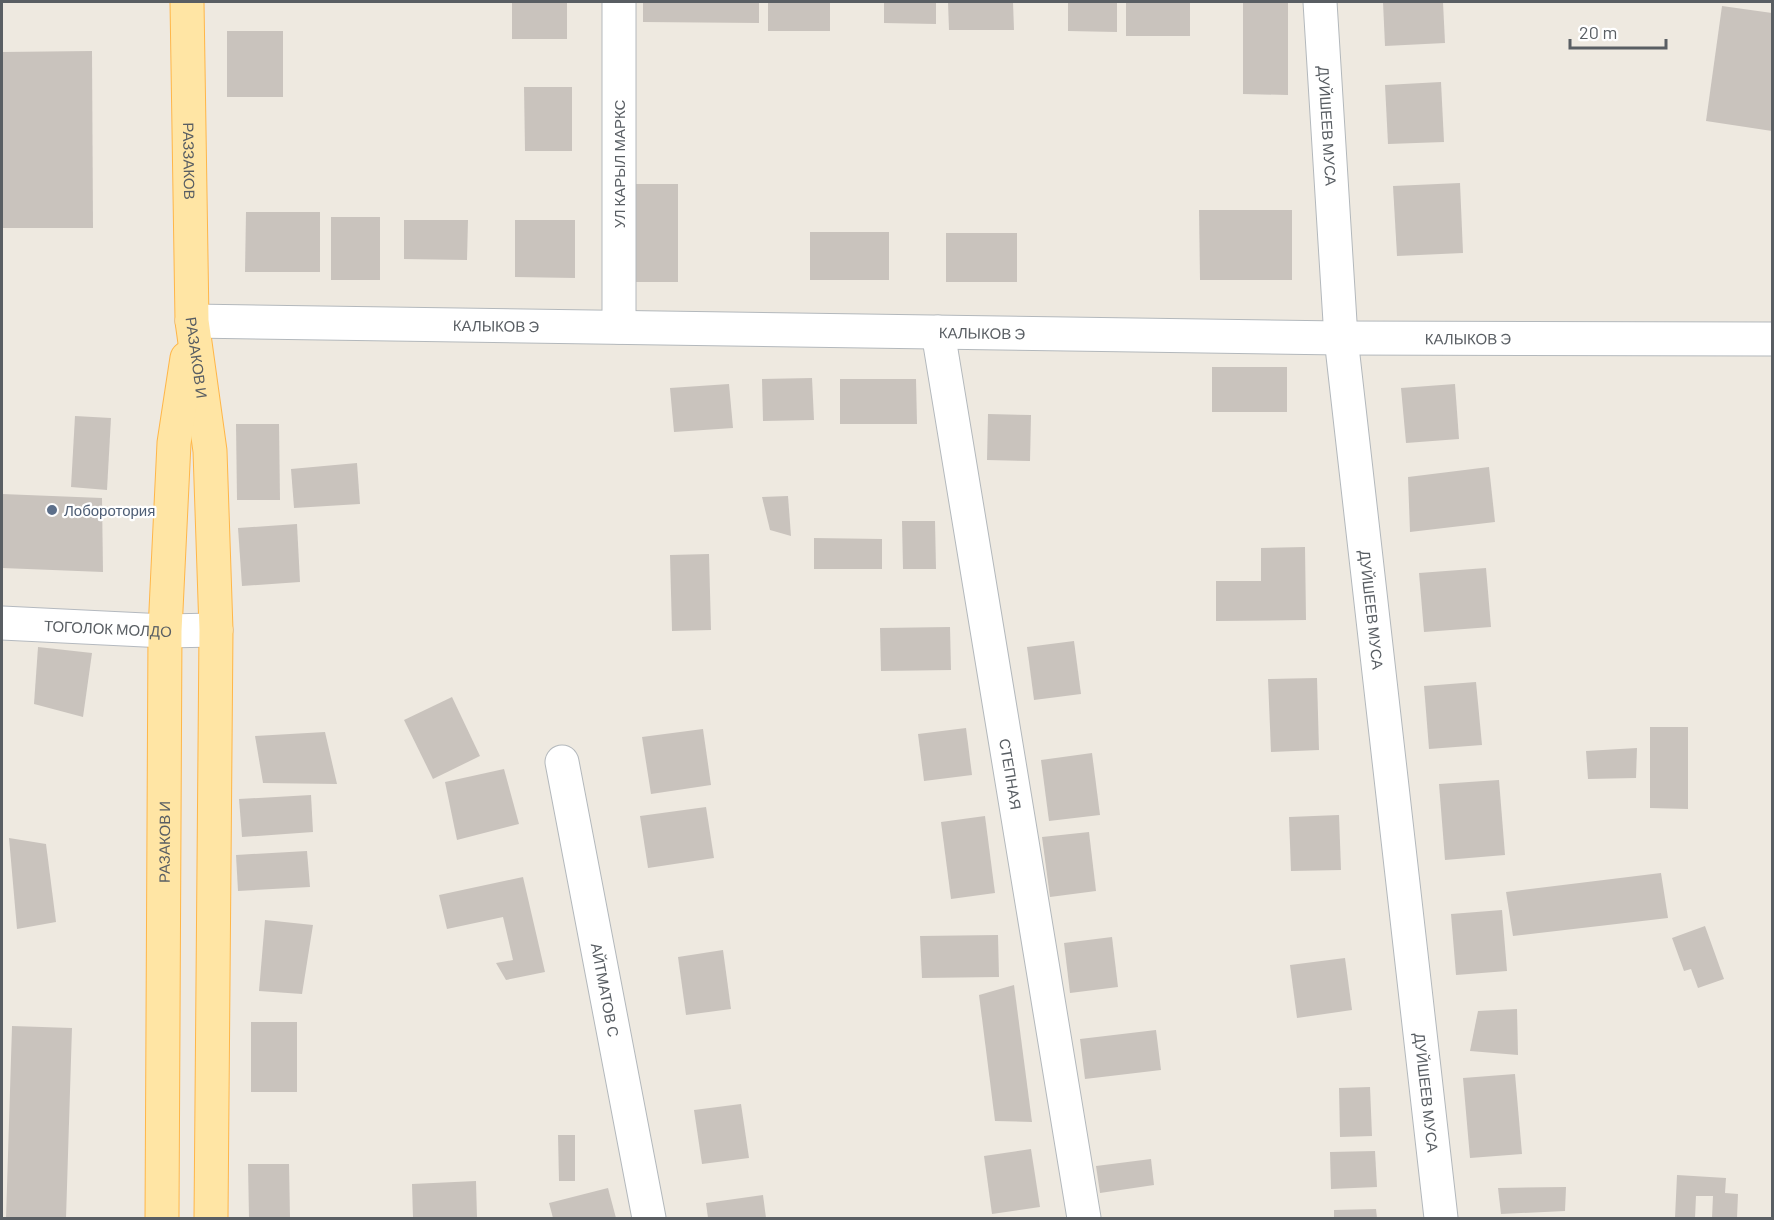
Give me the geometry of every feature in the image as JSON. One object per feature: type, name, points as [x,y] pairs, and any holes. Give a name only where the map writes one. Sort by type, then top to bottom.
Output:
[{"type":"main road","name":"РАЗЗАКОВ","points":[[188,2],[192,321]]},
{"type":"main road","name":"РАЗАКОВ И","points":[[192,321],[210,451],[216,630],[211,1218]]},
{"type":"main road","name":"РАЗАКОВ И","points":[[162,1218],[165,631],[174,443],[192,321]]},
{"type":"street","name":"УЛ КАРЫЛ МАРКС","points":[[619,327],[620,2]]},
{"type":"street","name":"ДУЙШЕЕВ МУСА","points":[[1320,2],[1341,338],[1441,1218]]},
{"type":"street","name":"КАЛЫКОВ Э","points":[[192,321],[1341,338],[1773,339]]},
{"type":"street","name":"СТЕПНАЯ","points":[[938,332],[1084,1218]]},
{"type":"street","name":"ТОГОЛОК МОЛДО","points":[[2,623],[165,631],[216,630]]},
{"type":"street","name":"АЙТМАТОВ С","points":[[562,762],[649,1218]]},
{"type":"building","points":[[512,2],[567,2],[567,39],[512,39]]},
{"type":"building","points":[[643,2],[759,2],[759,23],[643,22]]},
{"type":"building","points":[[768,2],[830,2],[830,31],[768,31]]},
{"type":"building","points":[[884,2],[936,2],[936,24],[884,23]]},
{"type":"building","points":[[948,2],[1013,2],[1014,30],[949,30]]},
{"type":"building","points":[[1068,2],[1117,2],[1117,32],[1068,31]]},
{"type":"building","points":[[1126,2],[1190,2],[1190,36],[1126,36]]},
{"type":"building","points":[[1243,2],[1288,2],[1288,95],[1243,94]]},
{"type":"building","points":[[1383,2],[1443,2],[1445,43],[1385,46]]},
{"type":"building","points":[[1722,6],[1772,13],[1772,131],[1706,121]]},
{"type":"building","points":[[227,31],[283,31],[283,97],[227,97]]},
{"type":"building","points":[[92,51],[93,228],[2,228],[2,52]]},
{"type":"building","points":[[1441,82],[1444,142],[1388,144],[1385,85]]},
{"type":"building","points":[[524,87],[572,87],[572,151],[525,151]]},
{"type":"building","points":[[1460,183],[1463,253],[1397,256],[1393,186]]},
{"type":"building","points":[[633,184],[678,184],[678,282],[634,282]]},
{"type":"building","points":[[1199,210],[1292,210],[1292,280],[1200,280]]},
{"type":"building","points":[[246,212],[320,212],[320,272],[245,272]]},
{"type":"building","points":[[331,217],[380,217],[380,280],[331,280]]},
{"type":"building","points":[[404,220],[468,220],[467,260],[404,259]]},
{"type":"building","points":[[515,220],[575,220],[575,278],[515,277]]},
{"type":"building","points":[[810,232],[889,232],[889,280],[810,280]]},
{"type":"building","points":[[946,233],[1017,233],[1017,282],[946,282]]},
{"type":"building","points":[[1212,367],[1287,367],[1287,412],[1212,412]]},
{"type":"building","points":[[812,378],[814,420],[763,421],[762,379]]},
{"type":"building","points":[[840,379],[916,379],[917,424],[840,424]]},
{"type":"building","points":[[729,384],[733,428],[674,432],[670,388]]},
{"type":"building","points":[[1455,384],[1459,439],[1406,443],[1401,388]]},
{"type":"building","points":[[988,414],[1031,415],[1030,461],[987,460]]},
{"type":"building","points":[[75,416],[111,418],[107,490],[71,487]]},
{"type":"building","points":[[236,424],[279,424],[280,500],[237,500]]},
{"type":"building","points":[[357,463],[360,504],[294,508],[291,469]]},
{"type":"building","points":[[1489,467],[1495,522],[1410,532],[1408,477]]},
{"type":"building","points":[[2,494],[102,498],[103,572],[2,568]]},
{"type":"building","points":[[788,496],[791,536],[770,530],[762,497]]},
{"type":"building","points":[[902,521],[935,521],[936,569],[903,569]]},
{"type":"building","points":[[297,524],[300,582],[242,586],[238,528]]},
{"type":"building","points":[[814,538],[882,539],[882,569],[814,569]]},
{"type":"building","points":[[1305,547],[1306,620],[1216,621],[1216,581],[1261,581],[1261,548]]},
{"type":"building","points":[[709,554],[711,630],[672,631],[670,555]]},
{"type":"building","points":[[1486,568],[1491,627],[1424,632],[1419,573]]},
{"type":"building","points":[[950,627],[951,670],[881,671],[880,628]]},
{"type":"building","points":[[1074,641],[1081,694],[1034,700],[1027,647]]},
{"type":"building","points":[[38,647],[92,653],[83,717],[34,704]]},
{"type":"building","points":[[1317,678],[1319,750],[1271,752],[1268,679]]},
{"type":"building","points":[[1476,682],[1482,745],[1429,749],[1424,686]]},
{"type":"building","points":[[452,697],[480,756],[433,779],[404,720]]},
{"type":"building","points":[[1650,727],[1688,727],[1688,809],[1650,808]]},
{"type":"building","points":[[966,728],[972,775],[924,781],[918,734]]},
{"type":"building","points":[[703,729],[711,785],[651,794],[642,737]]},
{"type":"building","points":[[325,732],[337,784],[263,783],[255,736]]},
{"type":"building","points":[[1637,748],[1636,778],[1588,779],[1586,751]]},
{"type":"building","points":[[1092,753],[1100,815],[1049,821],[1041,760]]},
{"type":"building","points":[[504,769],[519,824],[457,840],[445,782]]},
{"type":"building","points":[[1499,780],[1505,855],[1445,860],[1439,784]]},
{"type":"building","points":[[311,795],[313,832],[242,837],[239,799]]},
{"type":"building","points":[[706,807],[714,858],[648,868],[640,816]]},
{"type":"building","points":[[1339,815],[1341,870],[1291,871],[1289,817]]},
{"type":"building","points":[[985,816],[995,893],[951,899],[941,822]]},
{"type":"building","points":[[1089,832],[1096,891],[1050,897],[1042,837]]},
{"type":"building","points":[[9,838],[46,844],[56,922],[17,929]]},
{"type":"building","points":[[307,851],[310,887],[238,891],[236,855]]},
{"type":"building","points":[[1661,873],[1668,918],[1513,936],[1506,892]]},
{"type":"building","points":[[523,877],[545,972],[506,980],[496,963],[513,960],[503,917],[447,929],[439,895]]},
{"type":"building","points":[[1502,910],[1507,971],[1456,975],[1451,914]]},
{"type":"building","points":[[265,920],[313,925],[302,994],[259,991]]},
{"type":"building","points":[[1705,926],[1724,979],[1698,988],[1691,969],[1684,971],[1672,938]]},
{"type":"building","points":[[998,935],[999,977],[922,978],[920,936]]},
{"type":"building","points":[[1112,937],[1118,987],[1070,993],[1064,943]]},
{"type":"building","points":[[723,950],[731,1009],[686,1015],[678,957]]},
{"type":"building","points":[[1345,958],[1352,1010],[1297,1018],[1290,965]]},
{"type":"building","points":[[1014,985],[1032,1122],[995,1121],[979,995]]},
{"type":"building","points":[[1517,1009],[1518,1055],[1470,1051],[1478,1011]]},
{"type":"building","points":[[251,1022],[297,1022],[297,1092],[251,1092]]},
{"type":"building","points":[[12,1026],[72,1028],[66,1218],[6,1218]]},
{"type":"building","points":[[1156,1030],[1161,1070],[1085,1079],[1080,1039]]},
{"type":"building","points":[[1515,1074],[1522,1154],[1470,1158],[1463,1078]]},
{"type":"building","points":[[1370,1087],[1372,1136],[1340,1137],[1339,1088]]},
{"type":"building","points":[[741,1104],[749,1158],[702,1164],[694,1110]]},
{"type":"building","points":[[558,1135],[575,1135],[575,1181],[559,1181]]},
{"type":"building","points":[[1031,1149],[1040,1207],[992,1214],[984,1156]]},
{"type":"building","points":[[1375,1151],[1377,1187],[1331,1189],[1330,1152]]},
{"type":"building","points":[[1151,1159],[1154,1185],[1100,1193],[1096,1166]]},
{"type":"building","points":[[248,1164],[289,1164],[290,1218],[249,1218]]},
{"type":"building","points":[[1677,1175],[1726,1178],[1725,1193],[1738,1194],[1737,1218],[1712,1218],[1713,1196],[1696,1196],[1695,1218],[1675,1218]]},
{"type":"building","points":[[476,1181],[477,1218],[413,1218],[412,1184]]},
{"type":"building","points":[[1566,1187],[1565,1211],[1501,1214],[1498,1188]]},
{"type":"building","points":[[608,1188],[616,1218],[553,1218],[549,1203]]},
{"type":"building","points":[[763,1195],[766,1218],[708,1218],[706,1203]]},
{"type":"building","points":[[1376,1209],[1377,1218],[1334,1218],[1334,1210]]},
{"type":"place","name":"Лоборотория","points":[[52,510]]}]
